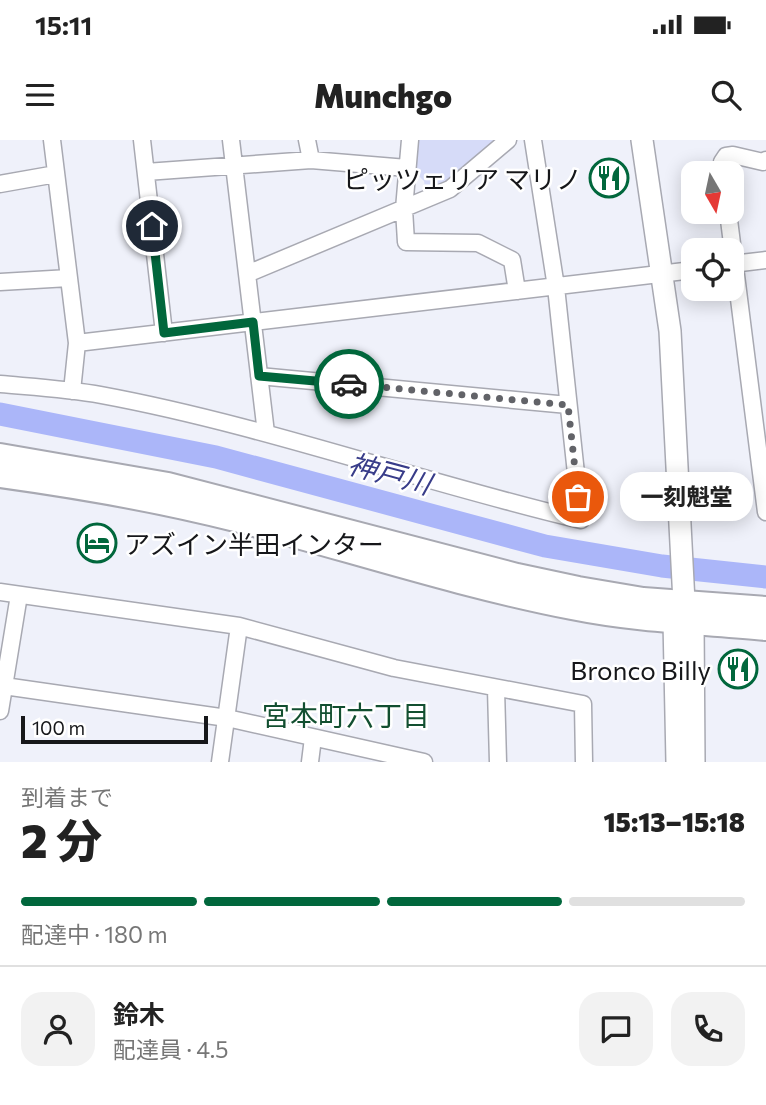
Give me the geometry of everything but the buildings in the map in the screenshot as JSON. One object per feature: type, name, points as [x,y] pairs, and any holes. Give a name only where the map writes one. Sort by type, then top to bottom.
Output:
[{"type":"main road","points":[[0,456],[168,485],[491,569],[578,589],[683,607],[766,628]]},
{"type":"main road","points":[[0,475],[94,489],[237,520],[527,598],[643,619],[683,607],[766,609]]},
{"type":"street","points":[[52,140],[77,343],[72,391]]},
{"type":"street","points":[[142,140],[164,333]]},
{"type":"street","points":[[231,140],[266,433]]},
{"type":"street","points":[[307,140],[311,160]]},
{"type":"street","points":[[410,140],[404,209],[406,242],[478,243],[512,260],[517,291]]},
{"type":"street","points":[[247,274],[450,189],[508,140]]},
{"type":"street","points":[[0,384],[100,395],[266,433],[489,499],[581,520],[556,287],[533,140]]},
{"type":"street","points":[[642,140],[670,331],[683,607],[694,762]]},
{"type":"street","points":[[723,161],[726,156],[733,155],[763,162],[766,160]]},
{"type":"street","points":[[146,172],[311,160],[407,168]]},
{"type":"street","points":[[0,184],[56,174]]},
{"type":"street","points":[[744,263],[766,260]]},
{"type":"street","points":[[77,343],[681,272]]},
{"type":"street","points":[[0,282],[69,278]]},
{"type":"street","points":[[738,301],[766,512]]},
{"type":"street","points":[[259,376],[568,405]]},
{"type":"street","points":[[0,592],[239,626],[394,668],[583,704],[584,762]]},
{"type":"street","points":[[0,711],[19,595]]},
{"type":"street","points":[[677,762],[683,607]]},
{"type":"street","points":[[220,762],[239,626]]},
{"type":"street","points":[[4,686],[227,718],[400,760],[424,762]]},
{"type":"street","points":[[496,689],[498,762]]},
{"type":"street","points":[[310,762],[313,737]]},
{"type":"shaded area","points":[[417,140],[499,140],[447,184],[426,192],[424,181],[413,170]]},
{"type":"waterway","name":"神戸川","points":[[0,414],[216,457],[545,546],[662,566],[766,577]]},
{"type":"way so far","points":[[349,384],[568,405],[578,497]]},
{"type":"place","name":"ピッツェリア マリノ","points":[[609,178]]},
{"type":"place","name":"一刻魁堂","points":[[578,497]]},
{"type":"place","name":"アズイン半田インター","points":[[97,543]]},
{"type":"place","name":"Bronco Billy","points":[[738,669]]},
{"type":"district","name":"宮本町六丁目","points":[[346,715]]},
{"type":"route","points":[[152,226],[164,333],[253,322],[259,376],[349,384]]}]
